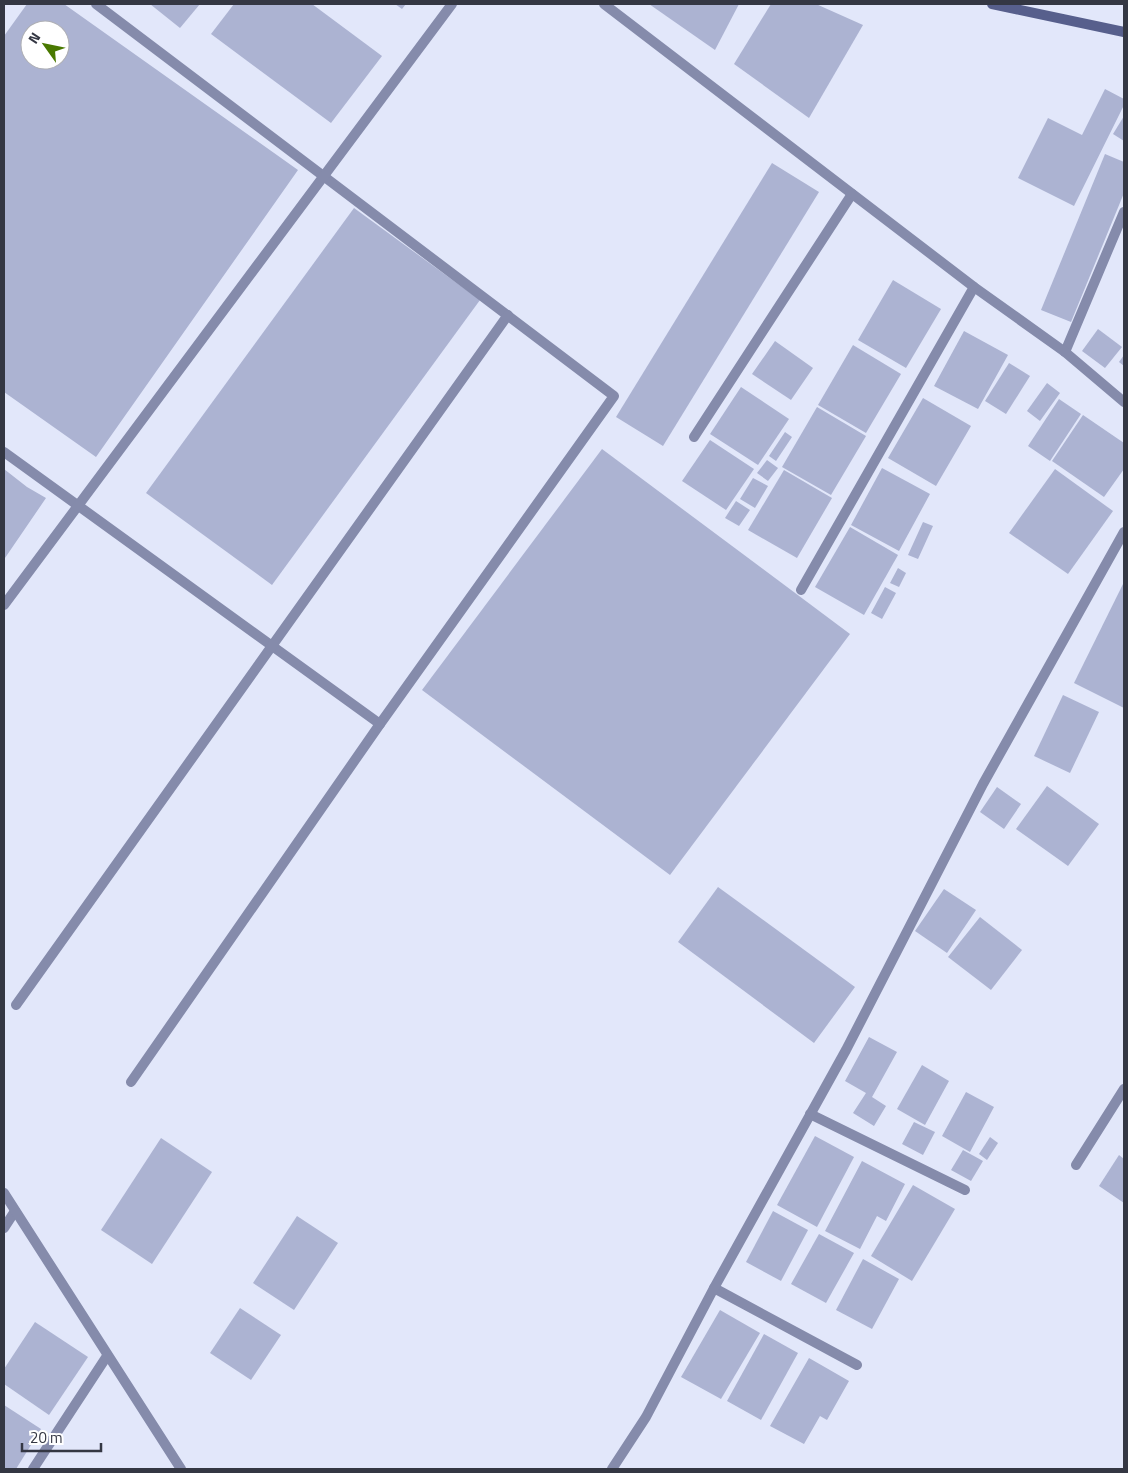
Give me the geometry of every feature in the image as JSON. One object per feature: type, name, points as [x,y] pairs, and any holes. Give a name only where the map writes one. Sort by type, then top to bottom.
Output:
[{"type":"street","points":[[96,4],[614,396],[380,724],[131,1082]]},
{"type":"street","points":[[4,605],[452,4]]},
{"type":"street","points":[[604,4],[974,287],[1065,352],[1124,402]]},
{"type":"street","points":[[992,4],[1124,32]]},
{"type":"street","points":[[694,437],[852,194]]},
{"type":"street","points":[[1065,352],[1124,212]]},
{"type":"street","points":[[801,590],[974,287]]},
{"type":"street","points":[[16,1005],[508,315]]},
{"type":"street","points":[[4,452],[380,724]]},
{"type":"street","points":[[612,1469],[646,1417],[714,1288],[846,1050],[983,784],[1124,532]]},
{"type":"street","points":[[1076,1165],[1124,1089]]},
{"type":"street","points":[[810,1114],[965,1190]]},
{"type":"street","points":[[4,1193],[181,1469]]},
{"type":"street","points":[[4,1228],[16,1211]]},
{"type":"street","points":[[714,1288],[857,1365]]},
{"type":"street","points":[[33,1469],[107,1356]]},
{"type":"building","points":[[27,4],[64,4],[298,170],[96,457],[4,392],[4,36]]},
{"type":"building","points":[[150,4],[200,4],[180,28]]},
{"type":"building","points":[[234,4],[312,4],[382,56],[331,123],[211,34]]},
{"type":"building","points":[[395,4],[406,4],[402,9]]},
{"type":"building","points":[[649,4],[739,4],[715,50]]},
{"type":"building","points":[[771,4],[816,4],[863,25],[809,118],[734,64]]},
{"type":"building","points":[[1105,89],[1124,99],[1124,105],[1074,206],[1018,178],[1048,118],[1082,135]]},
{"type":"building","points":[[1124,116],[1124,141],[1113,134]]},
{"type":"building","points":[[1105,154],[1124,162],[1124,193],[1071,322],[1041,310]]},
{"type":"building","points":[[772,163],[819,192],[663,446],[616,417]]},
{"type":"building","points":[[354,208],[480,300],[272,585],[146,493]]},
{"type":"building","points":[[893,280],[941,309],[906,368],[858,340]]},
{"type":"building","points":[[1098,329],[1122,347],[1105,368],[1082,351]]},
{"type":"building","points":[[964,331],[1008,355],[978,409],[934,386]]},
{"type":"building","points":[[775,341],[813,368],[791,400],[752,374]]},
{"type":"building","points":[[853,345],[901,374],[866,433],[818,405]]},
{"type":"building","points":[[1124,355],[1124,366],[1119,362]]},
{"type":"building","points":[[1009,363],[1030,376],[1006,414],[985,401]]},
{"type":"building","points":[[1047,383],[1060,393],[1040,421],[1027,411]]},
{"type":"building","points":[[741,387],[789,419],[758,465],[710,434]]},
{"type":"building","points":[[923,398],[971,426],[936,486],[888,458]]},
{"type":"building","points":[[1059,399],[1081,414],[1050,461],[1028,446]]},
{"type":"building","points":[[817,407],[866,436],[831,495],[782,467]]},
{"type":"building","points":[[1083,415],[1124,443],[1124,469],[1104,497],[1052,461]]},
{"type":"building","points":[[785,432],[792,437],[776,461],[769,456]]},
{"type":"building","points":[[710,440],[754,469],[726,510],[682,481]]},
{"type":"building","points":[[602,449],[850,634],[670,875],[422,690]]},
{"type":"building","points":[[767,460],[778,468],[768,481],[757,473]]},
{"type":"building","points":[[882,468],[930,494],[899,551],[851,525]]},
{"type":"building","points":[[4,469],[27,487],[46,498],[5,558],[4,557]]},
{"type":"building","points":[[1055,469],[1113,511],[1068,574],[1009,533]]},
{"type":"building","points":[[784,470],[832,498],[797,558],[748,530]]},
{"type":"building","points":[[753,478],[768,486],[755,508],[740,499]]},
{"type":"building","points":[[736,501],[750,510],[739,526],[725,518]]},
{"type":"building","points":[[923,522],[933,526],[918,559],[908,555]]},
{"type":"building","points":[[850,527],[898,555],[864,615],[815,587]]},
{"type":"building","points":[[898,568],[906,573],[899,587],[890,583]]},
{"type":"building","points":[[1124,582],[1124,708],[1074,683]]},
{"type":"building","points":[[885,587],[896,593],[882,619],[871,613]]},
{"type":"building","points":[[1063,695],[1099,712],[1070,773],[1034,756]]},
{"type":"building","points":[[1047,786],[1099,824],[1068,866],[1016,829]]},
{"type":"building","points":[[997,787],[1021,804],[1004,829],[980,812]]},
{"type":"building","points":[[718,887],[855,987],[814,1043],[678,942]]},
{"type":"building","points":[[944,889],[976,910],[947,953],[915,931]]},
{"type":"building","points":[[980,917],[1022,950],[991,990],[948,957]]},
{"type":"building","points":[[869,1037],[897,1052],[872,1097],[886,1106],[874,1126],[853,1113],[866,1093],[845,1081]]},
{"type":"building","points":[[922,1065],[949,1081],[925,1125],[897,1109]]},
{"type":"building","points":[[966,1092],[994,1107],[970,1152],[942,1136]]},
{"type":"building","points":[[914,1122],[935,1132],[923,1155],[902,1144]]},
{"type":"building","points":[[815,1136],[854,1157],[817,1227],[777,1205]]},
{"type":"building","points":[[990,1137],[998,1143],[987,1160],[979,1154]]},
{"type":"building","points":[[161,1138],[212,1172],[152,1264],[101,1230]]},
{"type":"building","points":[[963,1150],[983,1161],[971,1181],[951,1170]]},
{"type":"building","points":[[1119,1155],[1124,1159],[1124,1203],[1099,1186]]},
{"type":"building","points":[[862,1161],[905,1184],[886,1221],[877,1216],[860,1249],[825,1231]]},
{"type":"building","points":[[913,1185],[955,1209],[912,1281],[871,1256]]},
{"type":"building","points":[[773,1211],[808,1230],[781,1281],[746,1262]]},
{"type":"building","points":[[297,1216],[338,1243],[294,1310],[253,1283]]},
{"type":"building","points":[[819,1234],[854,1253],[826,1303],[791,1284]]},
{"type":"building","points":[[863,1259],[899,1279],[872,1329],[836,1310]]},
{"type":"building","points":[[240,1308],[281,1335],[251,1380],[210,1353]]},
{"type":"building","points":[[720,1310],[760,1333],[721,1399],[681,1377]]},
{"type":"building","points":[[35,1322],[88,1357],[49,1415],[4,1384],[4,1369]]},
{"type":"building","points":[[764,1334],[798,1353],[761,1420],[727,1401]]},
{"type":"building","points":[[809,1358],[849,1381],[827,1420],[820,1416],[804,1444],[770,1426]]},
{"type":"building","points":[[4,1405],[41,1429],[16,1469],[4,1469]]}]
